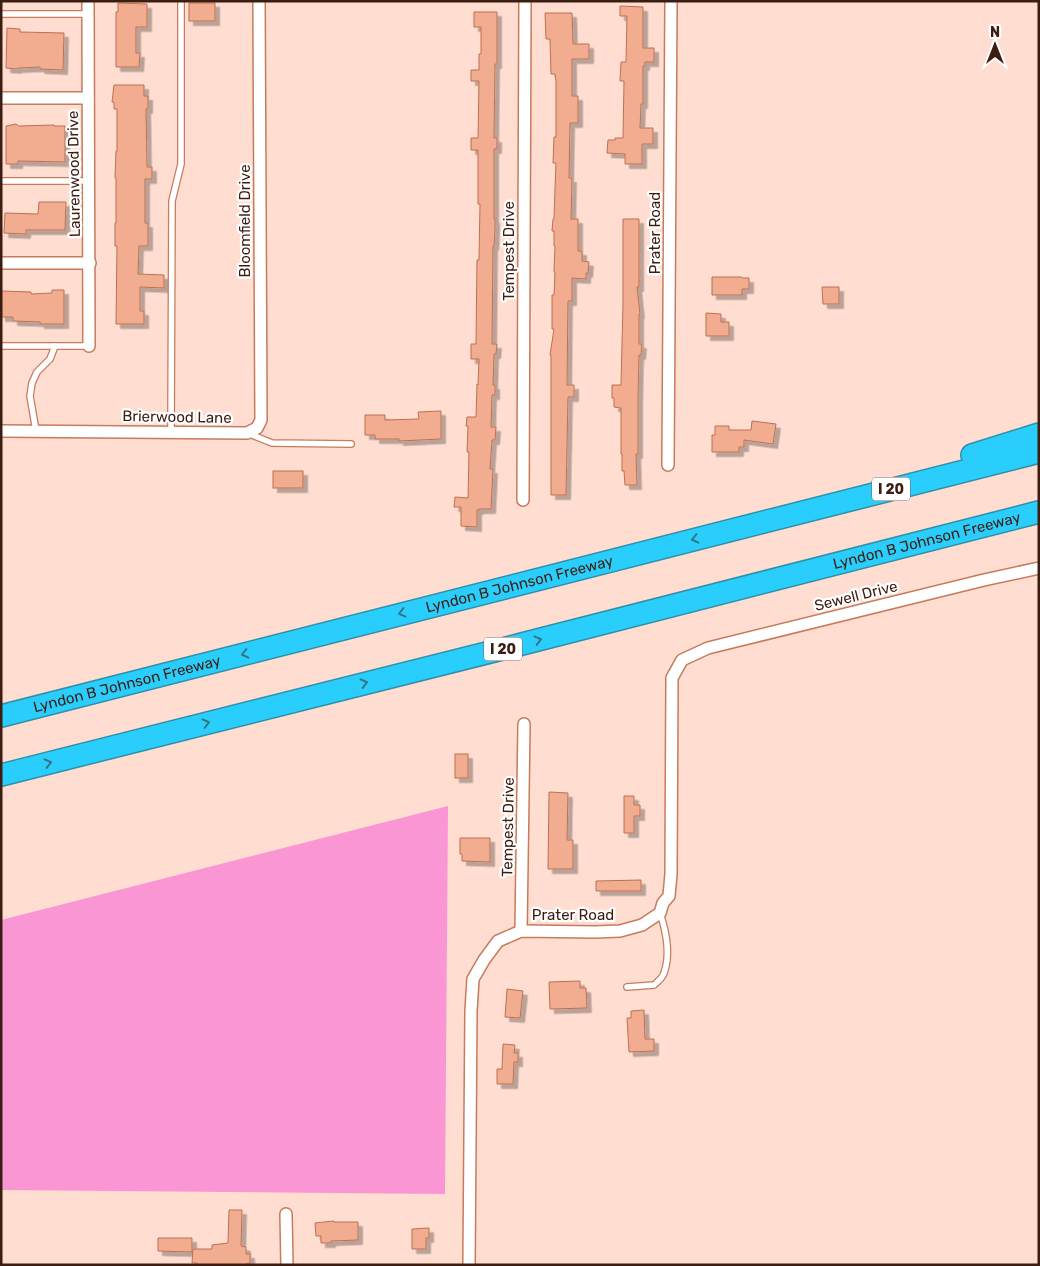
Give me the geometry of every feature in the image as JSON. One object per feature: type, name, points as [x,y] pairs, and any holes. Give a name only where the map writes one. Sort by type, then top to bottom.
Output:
[{"type":"highway","points":[[742,527],[1039,434]]},
{"type":"highway","name":"Lyndon B Johnson Freeway","points":[[1,716],[1039,452]]},
{"type":"highway","name":"Lyndon B Johnson Freeway","points":[[1,775],[531,642],[1004,520],[1039,513]]},
{"type":"street","name":"Laurenwood Drive","points":[[88,1],[89,346]]},
{"type":"street","name":"Bloomfield Drive","points":[[247,433],[257,428],[261,420],[259,1]]},
{"type":"street","name":"Tempest Drive","points":[[523,500],[525,1]]},
{"type":"street","name":"Prater Road","points":[[668,465],[672,1]]},
{"type":"street","points":[[1,98],[88,98]]},
{"type":"street","points":[[1,263],[90,263]]},
{"type":"street","name":"Brierwood Lane","points":[[1,430],[247,433]]},
{"type":"street","name":"Sewell Drive","points":[[660,913],[663,903],[669,896],[671,874],[672,678],[682,660],[708,648],[1039,568]]},
{"type":"street","name":"Tempest Drive","points":[[521,931],[524,724]]},
{"type":"street","name":"Prater Road","points":[[469,1265],[471,1011],[473,979],[498,941],[521,931],[620,931],[642,925],[660,913]]},
{"type":"street","points":[[286,1214],[287,1265]]},
{"type":"lane","points":[[171,432],[172,201],[181,164],[181,1]]},
{"type":"lane","points":[[1,14],[88,14]]},
{"type":"lane","points":[[1,181],[88,181]]},
{"type":"lane","points":[[1,346],[89,346]]},
{"type":"lane","points":[[36,431],[30,396],[32,383],[37,372],[50,360],[55,346]]},
{"type":"lane","name":"Brierwood Lane","points":[[247,433],[272,443],[351,444]]},
{"type":"lane","points":[[627,987],[654,985],[664,975],[668,942],[660,913]]},
{"type":"shaded area","points":[[448,806],[445,1194],[1,1190],[1,920]]},
{"type":"building","points":[[118,3],[147,4],[147,27],[136,27],[136,53],[140,53],[139,67],[116,67],[116,12],[118,12]]},
{"type":"building","points":[[189,3],[215,3],[215,21],[189,21]]},
{"type":"building","points":[[620,6],[643,7],[643,48],[654,48],[654,62],[645,62],[645,66],[643,66],[643,104],[641,104],[640,128],[653,128],[653,144],[642,144],[642,164],[625,164],[625,154],[607,153],[608,140],[623,138],[624,81],[620,81],[621,62],[626,62],[627,16],[620,16]]},
{"type":"building","points":[[474,12],[497,12],[494,138],[497,138],[497,149],[494,149],[495,229],[493,246],[492,344],[497,344],[496,354],[494,354],[493,385],[495,385],[495,395],[492,395],[491,427],[496,427],[495,440],[492,440],[490,469],[493,469],[491,509],[477,510],[477,527],[461,526],[461,507],[454,507],[455,497],[468,498],[469,452],[467,452],[468,426],[466,426],[467,417],[476,417],[478,385],[479,359],[471,359],[471,344],[476,344],[480,204],[478,204],[478,150],[471,150],[471,138],[478,138],[479,81],[471,81],[471,70],[479,70],[481,27],[474,27]]},
{"type":"building","points":[[545,13],[572,13],[573,44],[589,44],[589,59],[572,59],[572,96],[578,96],[578,123],[570,123],[569,178],[572,178],[571,219],[578,219],[578,251],[582,251],[582,261],[589,262],[586,279],[572,278],[572,301],[568,301],[567,385],[574,385],[574,397],[568,397],[566,495],[551,495],[550,355],[554,329],[552,329],[552,295],[554,295],[555,246],[554,231],[552,231],[556,163],[553,163],[554,137],[556,137],[556,81],[555,74],[551,74],[550,39],[546,39]]},
{"type":"building","points":[[7,28],[20,29],[20,32],[64,33],[63,70],[40,69],[40,67],[6,68]]},
{"type":"building","points":[[114,85],[144,85],[144,96],[148,96],[148,109],[146,109],[147,167],[152,167],[152,179],[145,179],[145,223],[148,223],[148,246],[139,246],[138,274],[164,275],[164,288],[140,287],[140,311],[144,311],[144,324],[116,324],[117,246],[115,246],[115,178],[117,109],[114,109],[114,102],[112,102]]},
{"type":"building","points":[[16,124],[19,126],[65,126],[65,162],[18,161],[18,164],[6,164],[6,126]]},
{"type":"building","points":[[39,202],[66,202],[65,230],[26,230],[26,234],[4,233],[5,213],[38,214]]},
{"type":"building","points":[[623,219],[639,219],[639,287],[637,287],[640,314],[639,344],[642,344],[641,355],[639,355],[637,485],[625,485],[621,454],[621,408],[614,407],[614,398],[612,398],[612,385],[621,385]]},
{"type":"building","points":[[712,277],[749,278],[749,289],[742,289],[742,295],[712,295]]},
{"type":"building","points":[[822,287],[839,287],[839,304],[823,304]]},
{"type":"building","points":[[52,290],[64,290],[64,324],[13,321],[13,317],[1,317],[1,291],[31,292],[31,294],[52,293]]},
{"type":"building","points":[[706,313],[721,314],[721,322],[729,322],[729,336],[706,336]]},
{"type":"building","points":[[441,411],[441,439],[399,441],[399,439],[375,439],[375,435],[365,435],[365,415],[385,415],[385,420],[419,419],[418,412]]},
{"type":"building","points":[[752,421],[776,424],[773,444],[744,440],[744,447],[739,447],[739,452],[712,452],[712,435],[715,435],[715,426],[729,426],[729,430],[751,430]]},
{"type":"building","points":[[273,471],[303,471],[303,488],[273,488]]},
{"type":"building","points":[[455,754],[468,754],[468,778],[455,778]]},
{"type":"building","points":[[549,792],[568,793],[567,840],[573,840],[573,869],[548,869]]},
{"type":"building","points":[[624,796],[634,796],[634,805],[640,805],[640,816],[634,816],[634,833],[624,833]]},
{"type":"building","points":[[460,838],[490,838],[490,862],[462,861]]},
{"type":"building","points":[[641,880],[641,891],[596,891],[596,881]]},
{"type":"building","points":[[580,981],[580,988],[586,988],[587,1008],[550,1009],[549,982]]},
{"type":"building","points":[[507,989],[523,991],[520,1018],[505,1017]]},
{"type":"building","points":[[644,1010],[645,1039],[654,1039],[654,1051],[629,1052],[627,1018],[631,1018],[631,1011]]},
{"type":"building","points":[[503,1044],[515,1045],[514,1053],[518,1053],[518,1062],[514,1062],[513,1084],[497,1084],[497,1069],[502,1069]]},
{"type":"building","points":[[229,1210],[242,1210],[241,1246],[246,1247],[246,1254],[250,1254],[250,1263],[246,1265],[197,1265],[197,1263],[192,1263],[193,1249],[212,1249],[212,1245],[228,1243]]},
{"type":"building","points":[[334,1221],[358,1222],[358,1240],[321,1243],[321,1236],[316,1236],[315,1223]]},
{"type":"building","points":[[429,1228],[429,1238],[426,1238],[426,1249],[412,1249],[412,1229]]},
{"type":"building","points":[[158,1238],[192,1238],[192,1252],[158,1251]]}]
